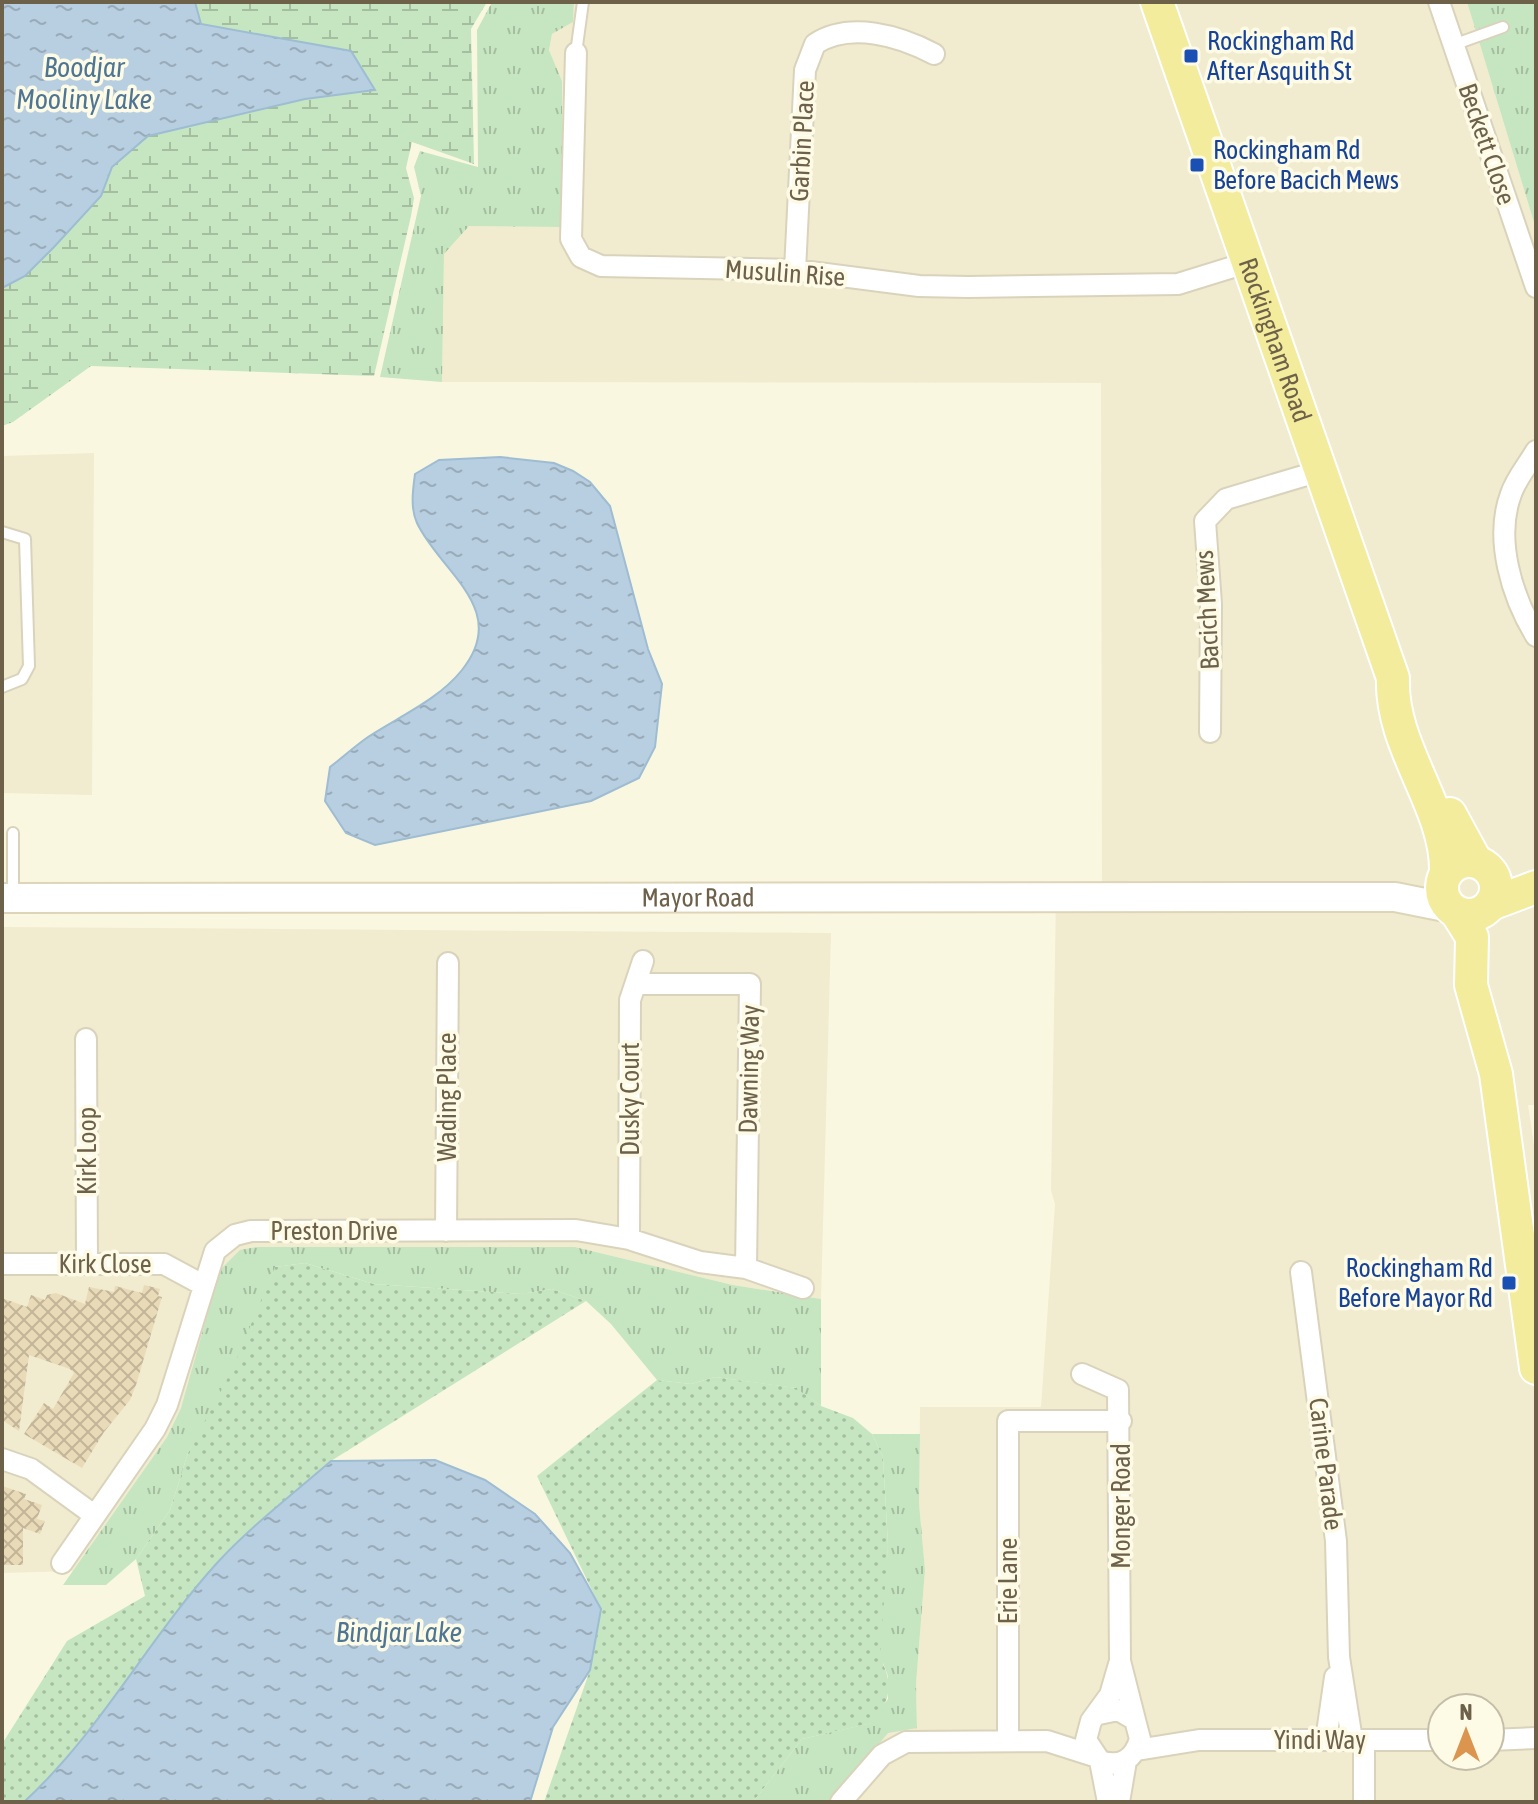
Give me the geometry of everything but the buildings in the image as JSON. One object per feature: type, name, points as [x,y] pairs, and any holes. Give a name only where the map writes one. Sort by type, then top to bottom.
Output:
[{"type":"main road","name":"Rockingham Road","points":[[1157,2],[1393,678],[1392,698],[1413,767],[1443,841],[1467,889],[1472,937],[1472,993],[1496,1074],[1536,1368]]},
{"type":"main road","points":[[1467,889],[1536,870]]},
{"type":"main road","points":[[1467,889],[1536,887]]},
{"type":"main road","name":"Mayor Road","points":[[8,898],[1395,897],[1467,889]]},
{"type":"street","name":"Beckett Close","points":[[1439,2],[1536,287]]},
{"type":"street","name":"Garbin Place","points":[[795,270],[805,70],[815,44],[839,33],[895,37],[934,54]]},
{"type":"street","name":"Musulin Rise","points":[[576,53],[571,239],[581,257],[601,266],[795,270],[919,286],[983,287],[1178,284],[1246,263]]},
{"type":"street","points":[[1536,451],[1511,493],[1504,528],[1509,572],[1536,636]]},
{"type":"street","name":"Bacich Mews","points":[[1210,732],[1211,604],[1205,521],[1226,499],[1320,471]]},
{"type":"street","name":"Dusky Court","points":[[629,1239],[630,1000],[643,961]]},
{"type":"street","name":"Wading Place","points":[[446,1231],[448,963]]},
{"type":"street","name":"Dawning Way","points":[[636,984],[750,984],[746,1268]]},
{"type":"street","name":"Kirk Loop","points":[[86,1039],[87,1264]]},
{"type":"street","name":"Preston Drive","points":[[62,1563],[155,1429],[167,1405],[215,1251],[235,1235],[251,1231],[576,1230],[629,1239],[700,1262],[746,1268],[803,1288]]},
{"type":"street","name":"Kirk Close","points":[[2,1264],[164,1264],[203,1285]]},
{"type":"street","name":"Carine Parade","points":[[1301,1272],[1336,1541],[1339,1657],[1326,1740]]},
{"type":"street","name":"Monger Road","points":[[1082,1374],[1118,1390],[1121,1421],[1120,1661],[1134,1740]]},
{"type":"street","name":"Erie Lane","points":[[1008,1740],[1008,1421],[1121,1421]]},
{"type":"street","points":[[2,1459],[31,1469],[94,1515]]},
{"type":"street","name":"Carine Parade","points":[[1339,1657],[1358,1740],[1364,1802]]},
{"type":"street","name":"Monger Road","points":[[1095,1718],[1110,1695],[1120,1661]]},
{"type":"street","name":"Yindi Way","points":[[1047,1741],[1118,1710],[1134,1740]]},
{"type":"street","points":[[1095,1718],[1086,1740],[1097,1758],[1108,1802]]},
{"type":"street","points":[[1506,1741],[1536,1738]]},
{"type":"street","points":[[1119,1802],[1134,1740]]},
{"type":"street","name":"Yindi Way","points":[[841,1802],[882,1755],[906,1742],[1047,1741],[1097,1758],[1134,1740],[1426,1740]]},
{"type":"street","points":[[1511,1741],[1536,1754]]},
{"type":"lane","name":"Musulin Rise","points":[[576,53],[583,2]]},
{"type":"lane","points":[[1453,45],[1503,27]]},
{"type":"lane","points":[[2,532],[25,539],[29,666],[22,679],[2,687]]},
{"type":"lane","points":[[8,898],[13,833]]},
{"type":"shaded area","points":[[574,2],[1467,2],[1536,229],[1536,1105],[1528,1105],[1536,1159],[1536,1802],[830,1802],[888,1732],[917,1727],[916,1684],[925,1570],[919,1503],[920,1407],[1041,1407],[1055,1204],[1051,1190],[1056,898],[1102,897],[1101,383],[442,382],[444,254],[469,226],[562,227],[562,81],[549,50],[552,34],[573,22]]},
{"type":"shaded area","points":[[94,453],[92,795],[2,793],[2,456]]},
{"type":"shaded area","points":[[2,927],[831,933],[821,1299],[733,1285],[575,1247],[256,1247],[241,1250],[167,1437],[73,1571],[2,1573]]},
{"type":"green space","points":[[195,2],[487,2],[471,29],[474,164],[412,142],[406,168],[414,198],[374,376],[91,366],[13,422],[2,426],[2,288],[25,276],[54,247],[100,196],[112,167],[148,136],[305,99],[374,90],[351,51],[201,24]]},
{"type":"green space","points":[[492,2],[574,2],[573,22],[552,34],[549,50],[562,81],[562,227],[469,226],[444,254],[442,382],[380,377],[421,196],[414,167],[420,151],[478,167],[477,30]]},
{"type":"green space","points":[[1467,2],[1536,2],[1536,229]]},
{"type":"green space","points":[[256,1247],[575,1247],[733,1285],[821,1299],[821,1406],[796,1388],[715,1377],[691,1384],[657,1380],[611,1324],[586,1301],[552,1289],[521,1294],[374,1284],[305,1263],[275,1267],[232,1370],[188,1453],[170,1510],[136,1559],[106,1585],[63,1585],[167,1437],[181,1408],[220,1270],[240,1250]]},
{"type":"green space","points":[[305,1263],[374,1284],[521,1294],[552,1289],[586,1301],[331,1461],[217,1563],[125,1685],[45,1783],[24,1802],[2,1802],[2,1744],[67,1641],[145,1596],[136,1559],[170,1510],[188,1453],[275,1267]]},
{"type":"green space","points":[[715,1377],[797,1388],[821,1406],[853,1418],[872,1434],[883,1457],[888,1545],[883,1664],[888,1695],[872,1723],[802,1739],[753,1802],[544,1802],[590,1670],[601,1609],[537,1476],[657,1380],[691,1384]]},
{"type":"green space","points":[[872,1434],[920,1434],[919,1503],[925,1570],[916,1684],[917,1728],[888,1733],[830,1802],[753,1802],[802,1739],[871,1723],[888,1699],[888,1676],[880,1655],[888,1545],[883,1457]]},
{"type":"water","name":"Boodjar Mooliny Lake","points":[[2,2],[195,2],[201,24],[351,51],[375,90],[305,99],[148,136],[112,167],[101,196],[54,247],[25,276],[2,288]]},
{"type":"water","points":[[500,457],[554,463],[573,471],[590,482],[610,506],[648,649],[662,684],[655,747],[639,778],[591,801],[375,845],[346,833],[325,801],[330,767],[368,737],[430,699],[452,681],[475,648],[479,628],[466,592],[417,523],[413,505],[415,474],[439,460]]},
{"type":"water","name":"Bindjar Lake","points":[[435,1460],[485,1480],[535,1514],[570,1553],[601,1609],[590,1670],[553,1727],[530,1802],[24,1802],[77,1746],[168,1623],[217,1563],[258,1523],[331,1461]]},
{"type":"place","name":"Rockingham Rd After Asquith St","points":[[1191,56]]},
{"type":"place","name":"Rockingham Rd Before Bacich Mews","points":[[1197,165]]},
{"type":"place","name":"Rockingham Rd Before Mayor Rd","points":[[1509,1283]]}]
